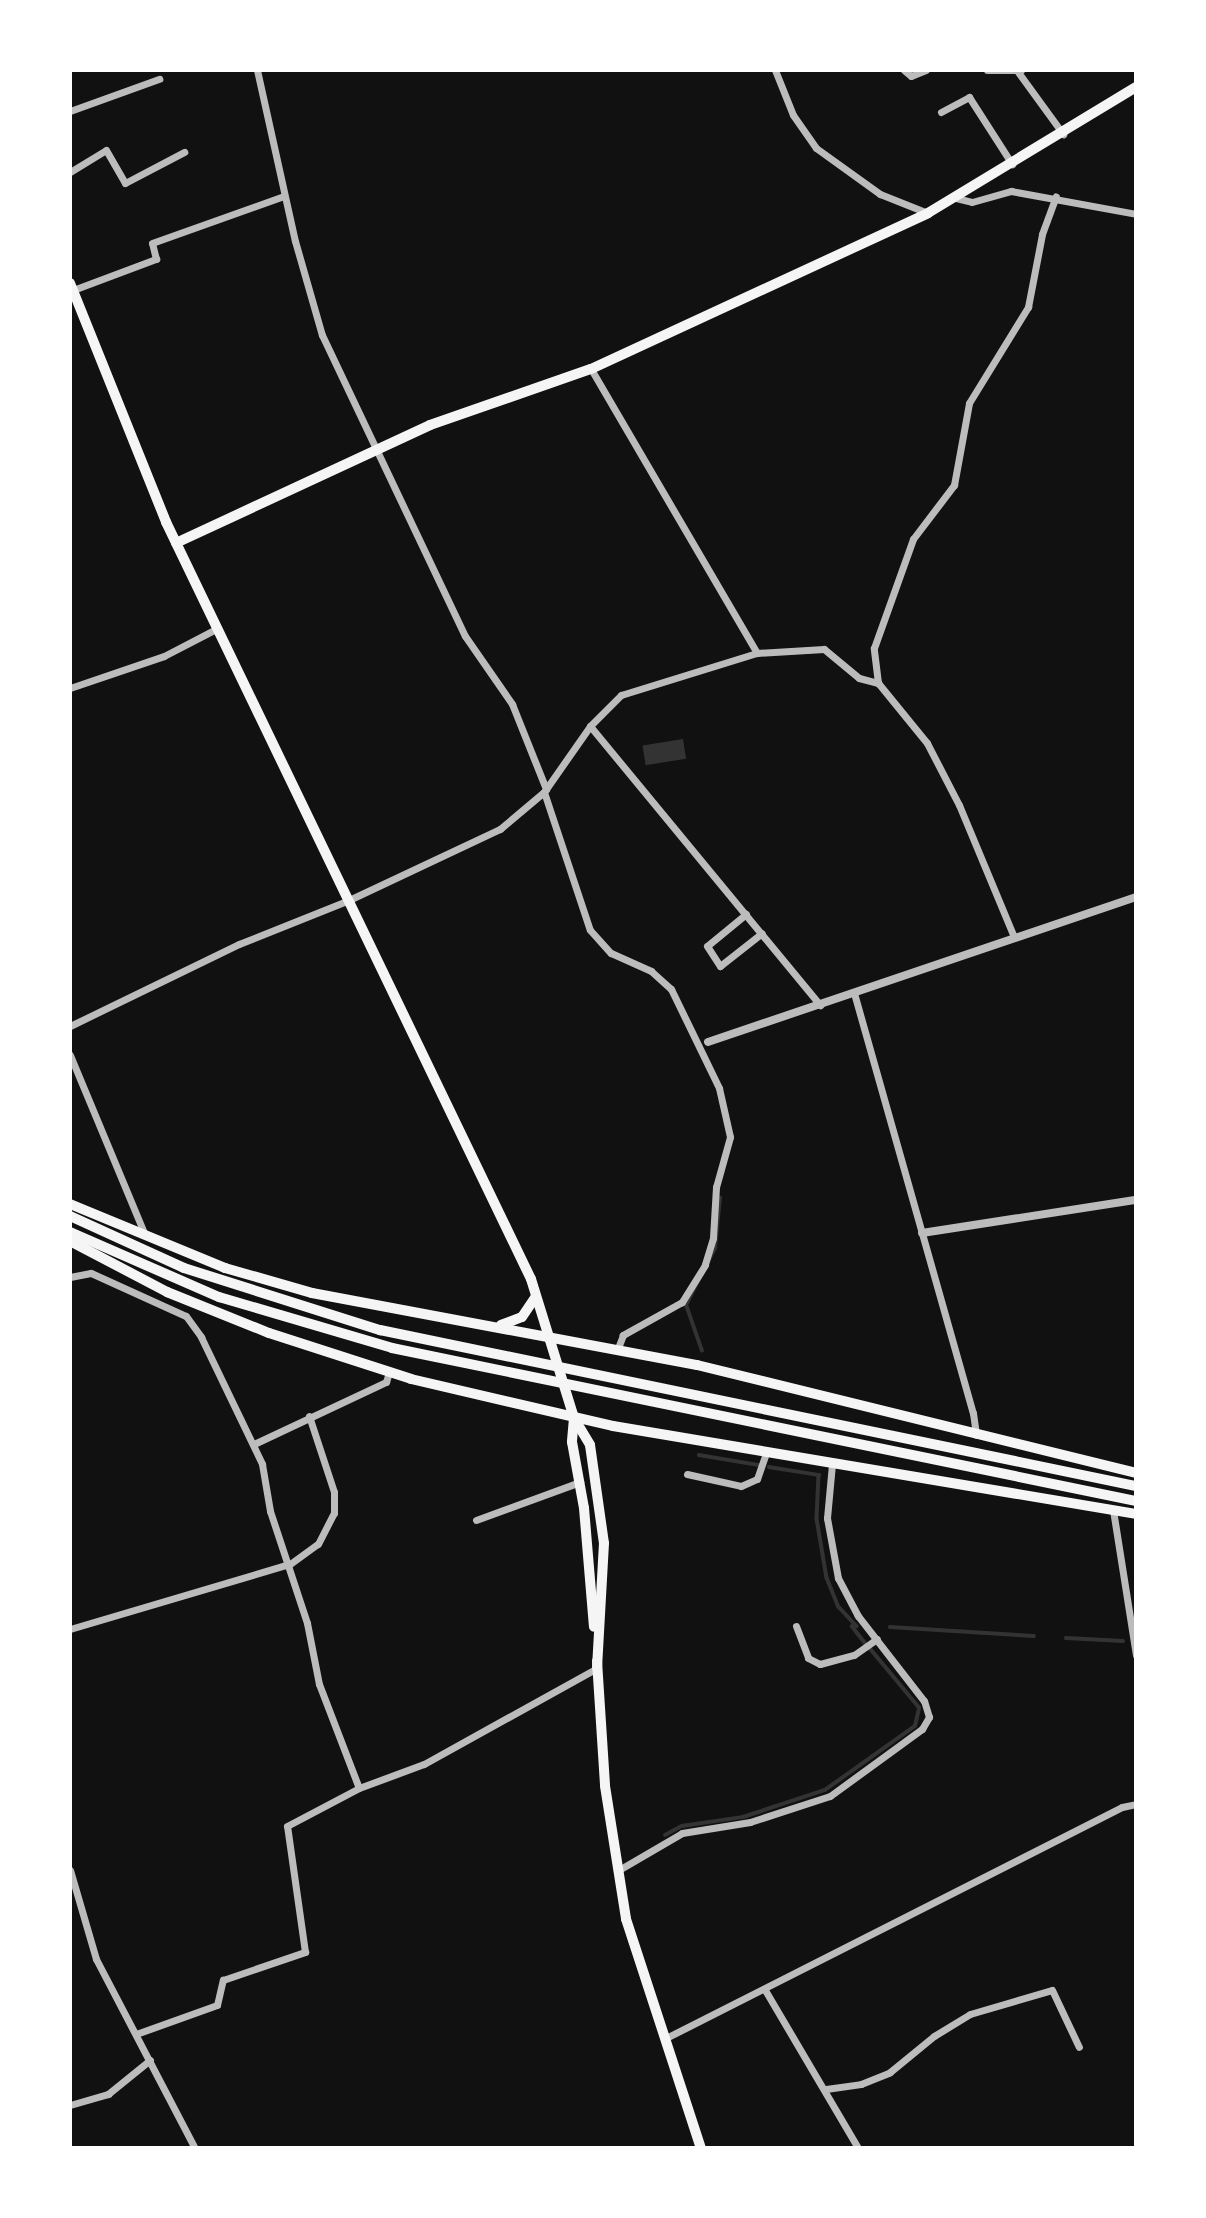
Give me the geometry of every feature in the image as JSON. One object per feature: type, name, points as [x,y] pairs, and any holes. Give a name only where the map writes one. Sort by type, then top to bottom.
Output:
[{"type":"main road","points":[[176,543],[377,452],[430,425],[591,369],[928,213],[1063,134],[1136,87]]},
{"type":"main road","points":[[71,286],[140,464],[176,543],[519,1250],[537,1296],[574,1418],[590,1445],[603,1530],[597,1668]]},
{"type":"main road","points":[[70,1204],[225,1268],[324,1296],[618,1348],[1136,1473]]},
{"type":"main road","points":[[70,1216],[184,1268],[251,1292],[380,1330],[1136,1486]]},
{"type":"main road","points":[[70,1232],[231,1301],[344,1335],[1136,1501]]},
{"type":"main road","points":[[70,1241],[198,1305],[389,1372],[574,1418],[766,1453],[1136,1514]]},
{"type":"main road","points":[[494,1327],[522,1317],[537,1296]]},
{"type":"main road","points":[[574,1418],[572,1442],[580,1482],[605,1786],[616,1871],[663,2039],[701,2148]]},
{"type":"street","points":[[257,70],[284,196],[322,335],[377,452],[425,545],[465,636],[512,704],[545,790],[590,930],[611,953],[651,971],[671,989],[719,1088],[730,1137],[716,1187],[713,1238],[705,1265],[682,1301],[623,1335],[618,1348]]},
{"type":"street","points":[[775,70],[793,115],[816,148],[880,194],[928,213]]},
{"type":"street","points":[[904,70],[911,76],[926,70]]},
{"type":"street","points":[[990,71],[1020,71],[1063,134]]},
{"type":"street","points":[[70,111],[159,79]]},
{"type":"street","points":[[941,112],[969,97],[1013,164]]},
{"type":"street","points":[[70,172],[106,150],[125,183],[184,152]]},
{"type":"street","points":[[956,198],[972,202],[1011,191],[1056,196],[1136,214]]},
{"type":"street","points":[[71,286],[156,258],[152,243],[284,196]]},
{"type":"street","points":[[1014,937],[959,805],[927,743],[878,683],[874,648],[913,539],[954,485],[969,403],[1028,307],[1042,234],[1056,196]]},
{"type":"street","points":[[591,369],[757,653]]},
{"type":"street","points":[[70,688],[164,656],[218,628]]},
{"type":"street","points":[[70,1026],[239,944],[349,900],[500,829],[545,790],[590,726],[621,695],[757,653],[824,649],[859,678],[878,683]]},
{"type":"street","points":[[590,726],[820,1005]]},
{"type":"street","points":[[709,1042],[1136,897]]},
{"type":"street","points":[[746,914],[707,946],[720,966],[762,933]]},
{"type":"street","points":[[854,993],[974,1413],[976,1435]]},
{"type":"street","points":[[70,1055],[146,1236]]},
{"type":"street","points":[[922,1233],[1136,1200]]},
{"type":"street","points":[[70,1277],[91,1273],[186,1316],[254,1444],[270,1511],[290,1564],[319,1684],[359,1788]]},
{"type":"street","points":[[254,1444],[386,1381],[389,1372]]},
{"type":"street","points":[[70,1629],[290,1564],[318,1544],[334,1513],[334,1492],[309,1416]]},
{"type":"street","points":[[687,1474],[741,1486],[757,1479],[766,1453]]},
{"type":"street","points":[[616,1871],[682,1833],[751,1822],[830,1796],[922,1730],[930,1712],[877,1639],[838,1578],[827,1518],[832,1464]]},
{"type":"street","points":[[476,1520],[580,1482]]},
{"type":"street","points":[[1113,1510],[1136,1655]]},
{"type":"street","points":[[796,1626],[808,1658],[820,1664],[854,1655],[877,1639]]},
{"type":"street","points":[[136,2034],[217,2005],[223,1980],[305,1952],[286,1826],[359,1788],[424,1764],[597,1668]]},
{"type":"street","points":[[663,2039],[765,1990],[1122,1807],[1136,1804]]},
{"type":"street","points":[[70,1870],[96,1959],[195,2148]]},
{"type":"street","points":[[765,1990],[826,2088],[858,2148]]},
{"type":"street","points":[[826,2088],[861,2084],[890,2072],[934,2036],[970,2014],[1052,1990],[1079,2047]]},
{"type":"street","points":[[70,2105],[108,2094],[150,2060]]},
{"type":"shaded area","points":[[683,739],[686,759],[646,765],[643,745]]},
{"type":"waterway","points":[[702,1351],[686,1305],[715,1248],[720,1198]]},
{"type":"waterway","points":[[699,1455],[759,1465]]},
{"type":"waterway","points":[[769,1467],[819,1475],[817,1519],[827,1578],[839,1607],[857,1626]]},
{"type":"waterway","points":[[852,1626],[866,1644]]},
{"type":"waterway","points":[[890,1627],[1034,1636]]},
{"type":"waterway","points":[[1066,1638],[1123,1641]]},
{"type":"waterway","points":[[665,1835],[682,1826],[743,1817],[825,1790],[915,1726],[919,1708],[870,1649]]}]
